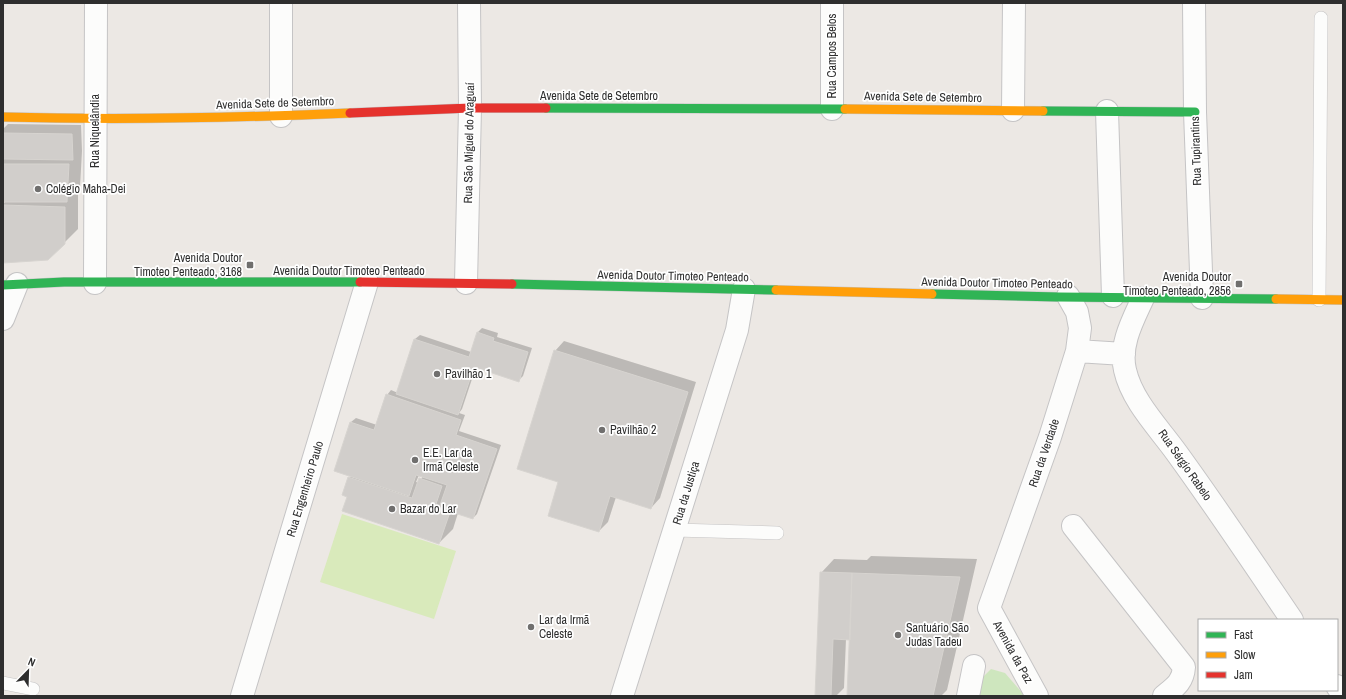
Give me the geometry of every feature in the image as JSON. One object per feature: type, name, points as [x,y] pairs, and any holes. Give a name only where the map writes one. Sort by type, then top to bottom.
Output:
[{"type":"main road","name":"Avenida Sete de Setembro","points":[[3,117],[95,119],[281,116],[470,108],[832,108],[1195,112]]},
{"type":"main road","name":"Avenida Doutor Timoteo Penteado","points":[[10,285],[64,282],[466,283],[1113,296],[1143,298],[1343,300]]},
{"type":"street","name":"Rua Niquelândia","points":[[96,3],[96,283]]},
{"type":"street","points":[[281,3],[281,116]]},
{"type":"street","name":"Rua São Miguel do Araguaí","points":[[466,283],[470,108],[469,3]]},
{"type":"street","name":"Rua Campos Belos","points":[[832,3],[832,108]]},
{"type":"street","points":[[1013,110],[1014,3]]},
{"type":"street","name":"Rua Tupirantins","points":[[1194,3],[1195,112],[1202,298]]},
{"type":"street","points":[[1107,111],[1113,296]]},
{"type":"street","name":"Rua Engenheiro Paulo","points":[[242,696],[368,282]]},
{"type":"street","points":[[3,319],[10,285]]},
{"type":"street","name":"Rua da Justiça","points":[[622,696],[737,330],[744,289]]},
{"type":"street","name":"Rua da Verdade","points":[[989,608],[1050,436],[1077,351],[1080,328],[1077,312],[1068,296]]},
{"type":"street","name":"Rua Sérgio Rabelo","points":[[1143,298],[1129,329],[1124,354],[1124,369],[1138,401],[1176,452],[1291,619]]},
{"type":"street","points":[[1077,351],[1124,354]]},
{"type":"street","points":[[1074,526],[1184,667],[1184,676],[1164,696]]},
{"type":"street","name":"Avenida da Paz","points":[[989,608],[1038,696]]},
{"type":"street","points":[[968,696],[974,666]]},
{"type":"lane","points":[[1320,300],[1321,18]]},
{"type":"lane","points":[[675,530],[777,533]]},
{"type":"lane","points":[[3,683],[33,690]]},
{"type":"green space","points":[[342,514],[456,551],[434,619],[320,582]]},
{"type":"green space","points":[[991,669],[1005,673],[1025,696],[975,696],[981,679]]},
{"type":"building","points":[[3,133],[72,134],[73,160],[3,159]]},
{"type":"building","points":[[3,164],[69,164],[67,202],[3,202]]},
{"type":"building","points":[[3,205],[65,207],[65,244],[48,260],[3,263]]},
{"type":"building","name":"Pavilhão 1","points":[[477,332],[494,338],[493,341],[528,352],[519,382],[474,367],[458,415],[396,394],[414,339],[469,357]]},
{"type":"building","name":"Pavilhão 2","points":[[554,350],[688,392],[651,509],[610,496],[599,532],[548,516],[558,482],[517,469]]},
{"type":"building","name":"E.E. Lar da Irmã Celeste","points":[[386,394],[461,420],[456,435],[497,449],[473,519],[439,508],[447,485],[416,475],[409,496],[334,471],[350,422],[374,430]]},
{"type":"building","name":"Bazar do Lar","points":[[348,477],[412,498],[419,478],[442,486],[435,507],[450,512],[439,544],[342,511],[347,497],[342,495]]},
{"type":"building","points":[[820,572],[852,573],[850,640],[833,639],[831,696],[815,696]]},
{"type":"building","name":"Santuário São Judas Tadeu","points":[[852,573],[960,577],[933,696],[847,696]]},
{"type":"traffic: fast","points":[[546,108],[845,109]]},
{"type":"traffic: fast","points":[[1043,111],[1195,112]]},
{"type":"traffic: fast","points":[[3,285],[64,282],[360,282]]},
{"type":"traffic: fast","points":[[512,284],[776,290]]},
{"type":"traffic: fast","points":[[932,294],[1276,299]]},
{"type":"traffic: slow","points":[[845,109],[1043,111]]},
{"type":"traffic: slow","points":[[3,117],[176,118],[350,113]]},
{"type":"traffic: slow","points":[[776,290],[932,294]]},
{"type":"traffic: slow","points":[[1276,299],[1343,300]]},
{"type":"traffic: jam","points":[[350,113],[470,108],[546,108]]},
{"type":"traffic: jam","points":[[360,282],[512,284]]},
{"type":"place","name":"Colégio Maha-Dei","points":[[38,189]]},
{"type":"place","name":"Avenida Doutor Timoteo Penteado, 3168","points":[[250,265]]},
{"type":"place","name":"Avenida Doutor Timoteo Penteado, 2856","points":[[1239,284]]},
{"type":"place","name":"Pavilhão 1","points":[[437,374]]},
{"type":"place","name":"Pavilhão 2","points":[[602,430]]},
{"type":"place","name":"E.E. Lar da Irmã Celeste","points":[[415,460]]},
{"type":"place","name":"Bazar do Lar","points":[[392,509]]},
{"type":"place","name":"Lar da Irmã Celeste","points":[[531,627]]},
{"type":"place","name":"Santuário São Judas Tadeu","points":[[898,635]]}]
